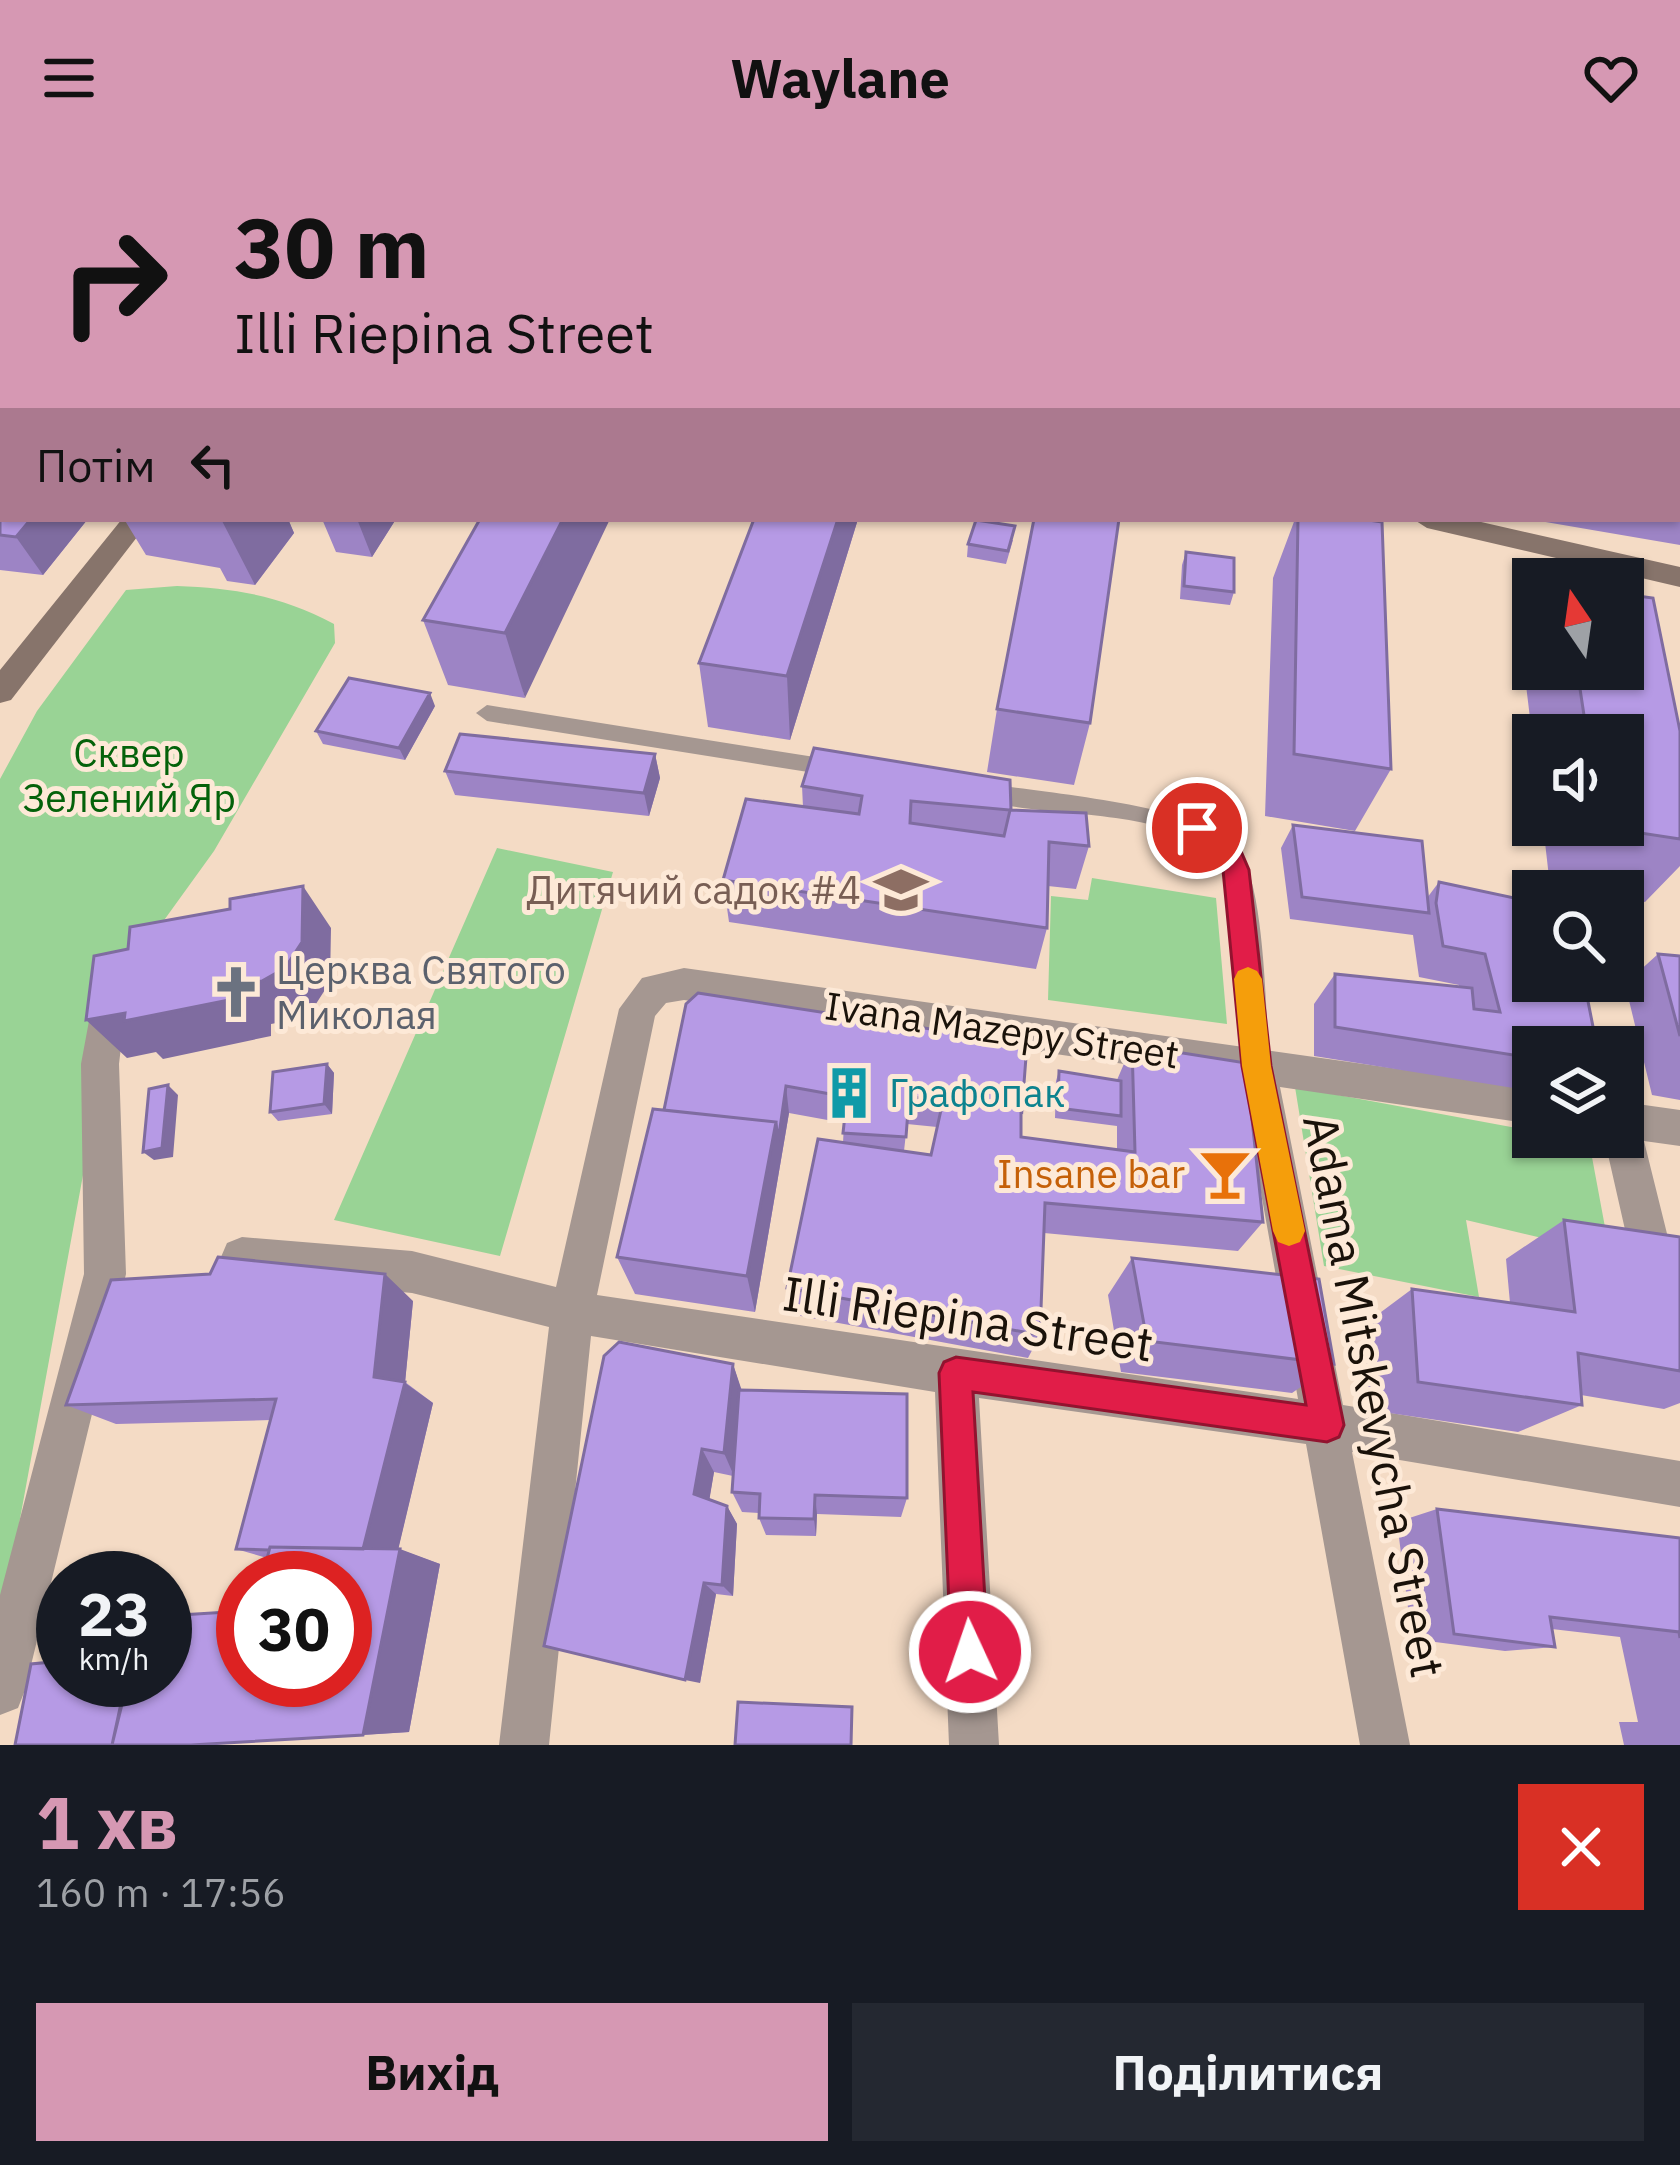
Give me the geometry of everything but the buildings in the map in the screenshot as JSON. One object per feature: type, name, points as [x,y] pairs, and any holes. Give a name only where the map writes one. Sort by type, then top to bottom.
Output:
[{"type":"street","points":[[0,692],[135,522]]},
{"type":"street","points":[[1440,522],[1680,577]]},
{"type":"street","name":"Ivana Mazepy Street","points":[[572,1312],[638,1009],[656,989],[684,984],[1512,1103]]},
{"type":"street","points":[[0,1690],[105,1274],[100,1064],[106,1005]]},
{"type":"street","name":"Adama Mitskevycha Street","points":[[1257,1066],[1385,1745]]},
{"type":"street","points":[[1644,1123],[1680,1128]]},
{"type":"street","points":[[1628,1158],[1680,1375]]},
{"type":"street","name":"Illi Riepina Street","points":[[242,1257],[412,1272],[572,1312],[1327,1425],[1680,1484]]},
{"type":"street","points":[[524,1745],[572,1312]]},
{"type":"street","points":[[956,1373],[974,1745]]},
{"type":"lane","points":[[487,713],[859,772]]},
{"type":"lane","points":[[952,787],[1184,824],[1220,841],[1236,870],[1257,1066]]},
{"type":"green space","name":"Сквер Зелений Яр","points":[[177,586],[277,600],[334,624],[335,643],[214,851],[118,984],[0,1628],[0,779],[37,711],[126,590]]},
{"type":"green space","points":[[497,848],[613,872],[500,1256],[334,1220]]},
{"type":"green space","points":[[1092,878],[1216,898],[1227,1024],[1048,1000],[1051,896],[1088,900]]},
{"type":"green space","points":[[1295,1087],[1512,1127],[1512,1158],[1592,1158],[1610,1254],[1466,1220],[1479,1297],[1324,1266]]},
{"type":"slow traffic","points":[[1248,979],[1257,1066],[1289,1231]]},
{"type":"place","name":"Дитячий садок #4","points":[[901,890]]},
{"type":"place","name":"Церква Святого Миколая","points":[[236,992]]},
{"type":"place","name":"Графопак","points":[[849,1093]]},
{"type":"place","name":"Insane bar","points":[[1225,1174]]},
{"type":"route","points":[[970,1652],[956,1373],[1327,1425],[1257,1066],[1234,860],[1220,841],[1197,828]]}]
